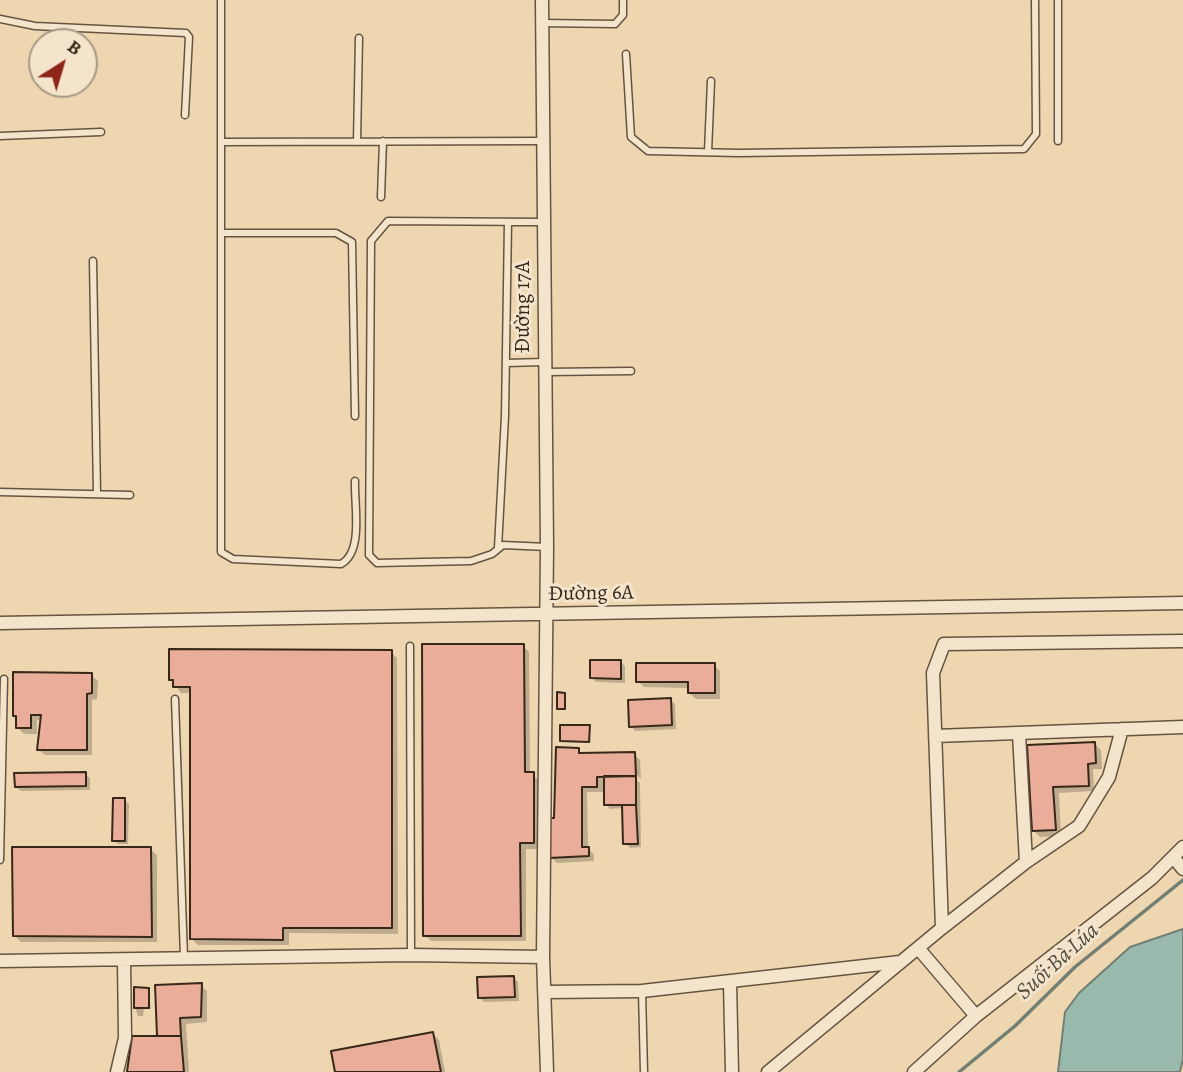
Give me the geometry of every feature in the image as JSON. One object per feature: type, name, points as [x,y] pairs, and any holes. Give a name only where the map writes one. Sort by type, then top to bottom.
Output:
[{"type":"street","name":"Đường 17A","points":[[542,0],[547,547],[543,957],[547,1072]]},
{"type":"street","name":"Đường 6A","points":[[0,623],[1183,603]]},
{"type":"street","points":[[942,929],[933,673],[944,644],[1183,641]]},
{"type":"street","points":[[935,736],[1183,727]]},
{"type":"street","points":[[768,1072],[1026,862],[1079,826],[1109,777],[1118,754],[1122,729]]},
{"type":"street","points":[[1019,734],[1026,862]]},
{"type":"street","points":[[914,1072],[976,1016],[1152,878],[1178,852],[1183,869]]},
{"type":"street","points":[[918,948],[976,1016]]},
{"type":"street","points":[[0,961],[411,955],[543,957]]},
{"type":"street","points":[[117,1072],[125,1038],[124,960]]},
{"type":"street","points":[[545,992],[642,991],[900,962]]},
{"type":"street","points":[[730,983],[732,1072]]},
{"type":"lane","points":[[220,0],[221,552],[233,559],[341,564],[352,555],[355,540],[355,481]]},
{"type":"lane","points":[[541,23],[615,24],[622,15],[623,0]]},
{"type":"lane","points":[[626,54],[631,136],[648,151],[1024,149],[1036,134],[1035,0]]},
{"type":"lane","points":[[1058,0],[1058,141]]},
{"type":"lane","points":[[0,19],[35,26],[186,33],[189,37],[185,115]]},
{"type":"lane","points":[[357,142],[359,38]]},
{"type":"lane","points":[[708,152],[711,81]]},
{"type":"lane","points":[[0,136],[101,132]]},
{"type":"lane","points":[[221,142],[542,141]]},
{"type":"lane","points":[[381,197],[383,142]]},
{"type":"lane","points":[[544,222],[388,221],[371,241],[369,555],[377,563],[471,561],[492,554],[503,545],[547,547]]},
{"type":"lane","points":[[498,548],[506,363],[508,222]]},
{"type":"lane","points":[[221,233],[336,233],[352,242],[355,416]]},
{"type":"lane","points":[[93,261],[97,494]]},
{"type":"lane","points":[[506,363],[631,371]]},
{"type":"lane","points":[[0,492],[130,495]]},
{"type":"lane","points":[[410,646],[411,955]]},
{"type":"lane","points":[[0,860],[4,679]]},
{"type":"lane","points":[[175,699],[184,960]]},
{"type":"lane","points":[[642,991],[644,1072]]},
{"type":"shaded area","points":[[1183,929],[1183,1059],[1180,1072],[1058,1072],[1065,1012],[1079,993],[1130,947]]},
{"type":"building","points":[[422,644],[524,644],[525,772],[534,772],[534,843],[520,843],[521,936],[423,936]]},
{"type":"building","points":[[169,649],[392,650],[392,928],[283,928],[283,940],[190,939],[190,687],[173,687],[173,680],[169,680]]},
{"type":"building","points":[[590,660],[621,660],[621,679],[590,678]]},
{"type":"building","points":[[636,663],[715,663],[715,693],[688,693],[688,682],[636,682]]},
{"type":"building","points":[[13,672],[92,673],[92,693],[87,694],[87,750],[37,750],[41,715],[31,715],[31,728],[16,728],[16,716],[13,716]]},
{"type":"building","points":[[557,692],[565,693],[565,709],[557,709]]},
{"type":"building","points":[[671,698],[672,725],[629,727],[628,700]]},
{"type":"building","points":[[560,725],[590,725],[589,742],[560,741]]},
{"type":"building","points":[[1095,742],[1096,763],[1088,764],[1089,786],[1053,787],[1056,830],[1032,831],[1027,745]]},
{"type":"building","points":[[556,747],[579,748],[579,753],[635,752],[636,776],[597,777],[597,787],[582,787],[582,847],[589,847],[589,856],[549,858],[549,818],[554,818]]},
{"type":"building","points":[[86,772],[86,786],[15,787],[14,773]]},
{"type":"building","points":[[604,776],[636,776],[636,805],[604,805]]},
{"type":"building","points":[[113,798],[125,798],[125,841],[112,841]]},
{"type":"building","points":[[622,805],[636,805],[638,844],[623,844]]},
{"type":"building","points":[[12,847],[151,847],[152,937],[13,936]]},
{"type":"building","points":[[514,976],[515,997],[478,998],[477,977]]},
{"type":"building","points":[[202,983],[201,1017],[180,1018],[181,1036],[157,1036],[155,985]]},
{"type":"building","points":[[134,987],[149,988],[149,1008],[134,1008]]},
{"type":"building","points":[[433,1032],[441,1072],[335,1072],[331,1051]]},
{"type":"building","points":[[132,1036],[181,1036],[184,1072],[127,1072]]},
{"type":"waterway","name":"Suối Bà Lúa","points":[[959,1072],[1015,1026],[1075,967],[1183,880]]}]
